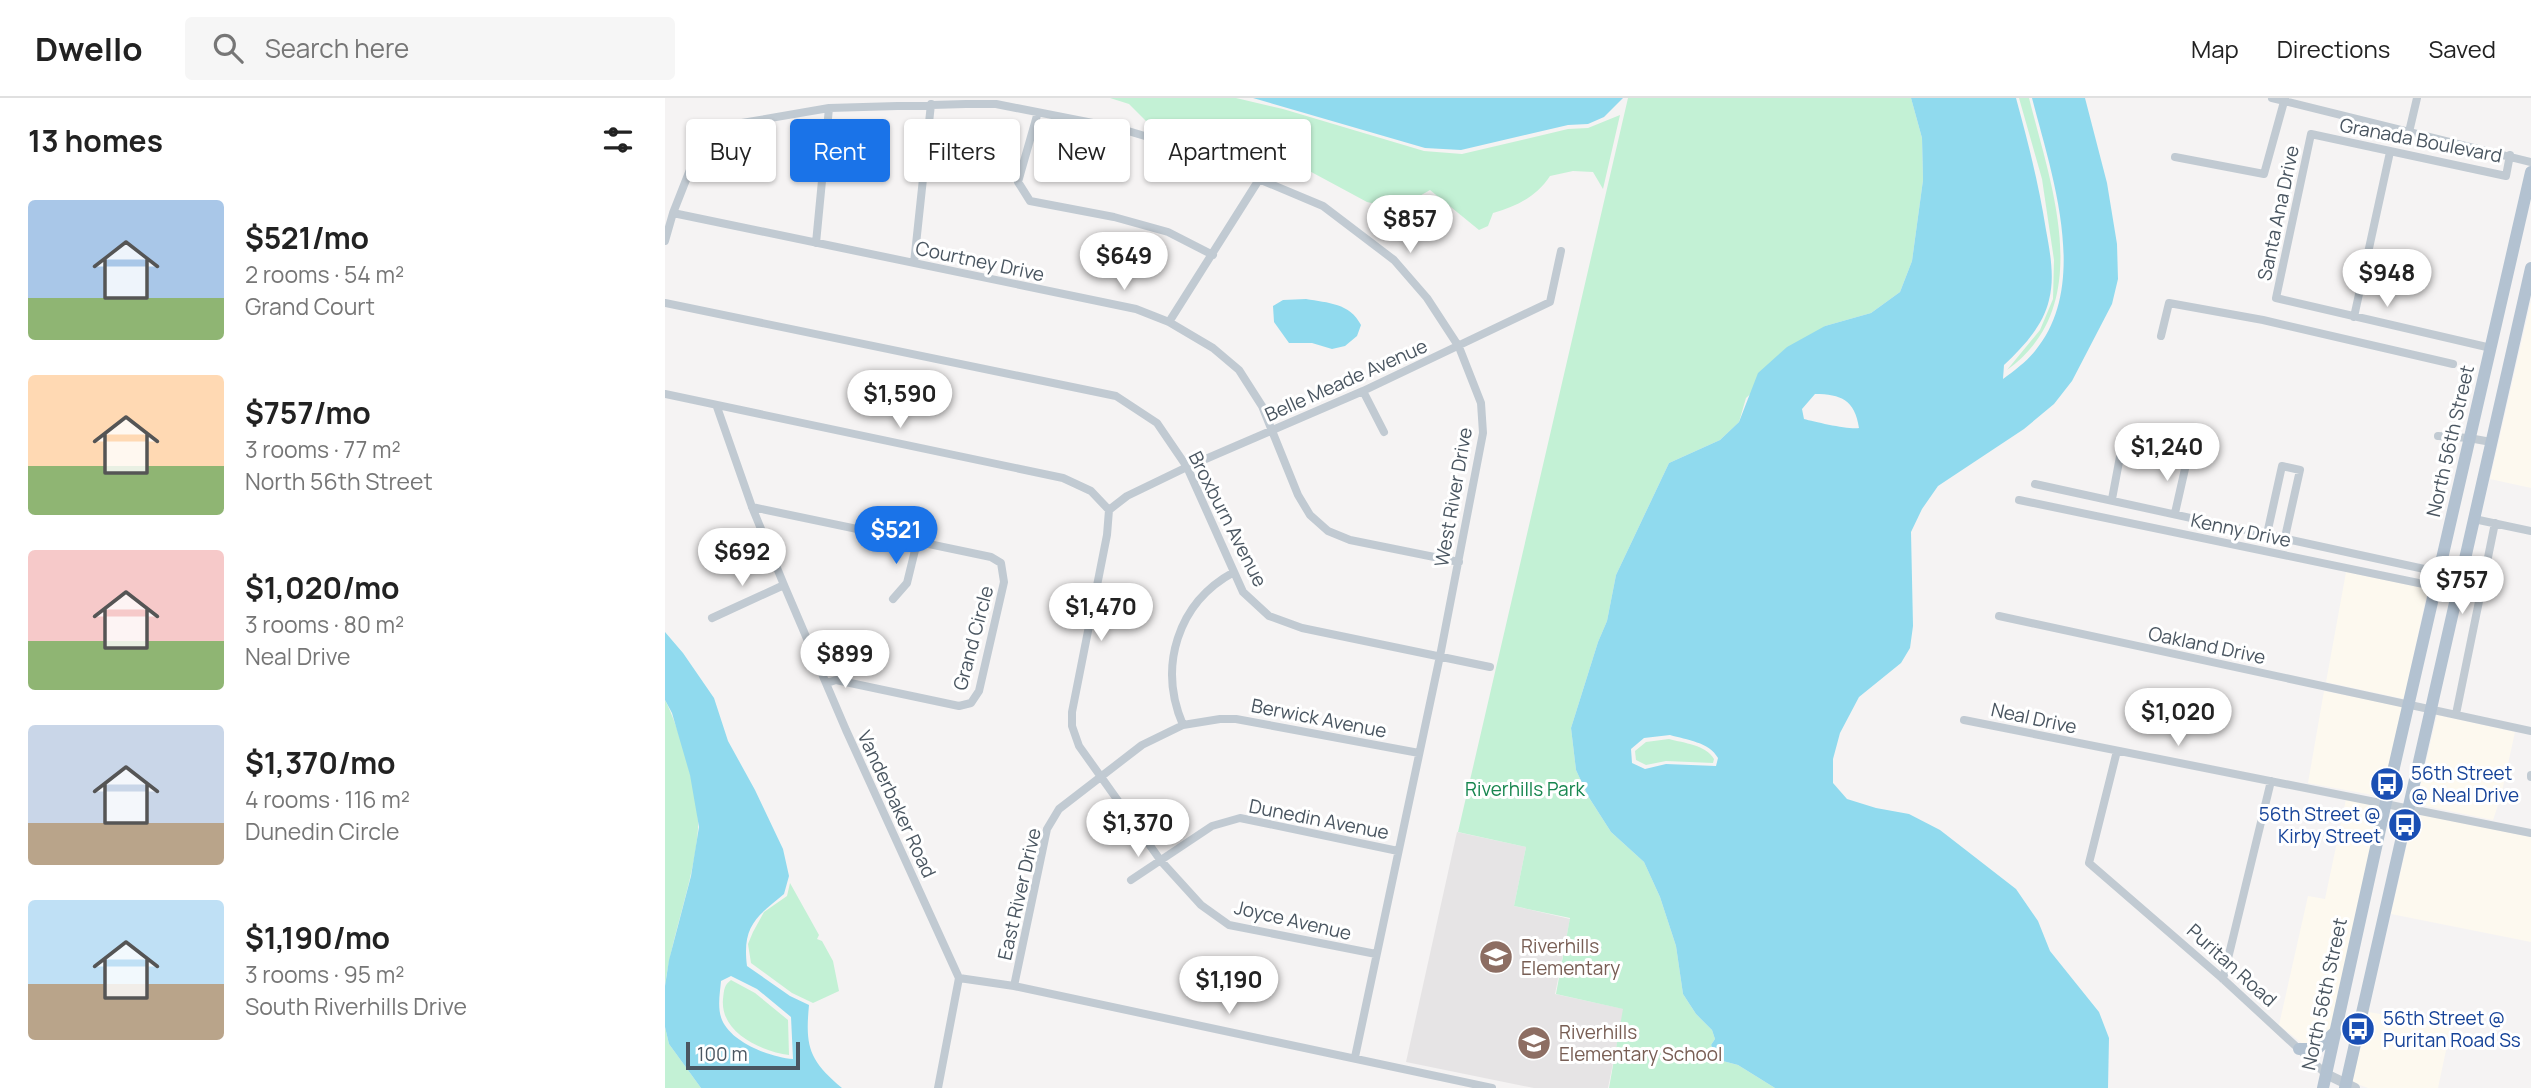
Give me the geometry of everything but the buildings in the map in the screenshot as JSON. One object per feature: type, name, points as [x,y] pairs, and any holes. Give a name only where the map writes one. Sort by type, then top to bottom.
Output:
[{"type":"main road","name":"North 56th Street","points":[[2323,1088],[2531,172]]},
{"type":"main road","name":"North 56th Street","points":[[2349,1087],[2408,807],[2531,268]]},
{"type":"main road","points":[[2360,921],[2382,926]]},
{"type":"main road","points":[[2299,1049],[2317,1049],[2335,1032]]},
{"type":"street","points":[[2273,98],[2531,162]]},
{"type":"street","points":[[2409,132],[2417,98]]},
{"type":"street","points":[[2175,157],[2264,174],[2284,99]]},
{"type":"street","points":[[914,263],[931,104]]},
{"type":"street","name":"West River Drive","points":[[673,213],[697,152],[742,123],[829,108],[996,104],[1118,128],[1144,136]]},
{"type":"street","points":[[816,243],[829,108]]},
{"type":"street","points":[[1038,112],[1018,183],[1030,201],[1114,217],[1168,232],[1213,255]]},
{"type":"street","name":"Granada Boulevard","points":[[2311,134],[2506,176],[2510,155]]},
{"type":"street","name":"Santa Ana Drive","points":[[2311,134],[2276,298],[2354,317]]},
{"type":"street","points":[[2391,152],[2354,317],[2491,348]]},
{"type":"street","points":[[1169,322],[1258,182]]},
{"type":"street","name":"West River Drive","points":[[1269,182],[1323,206],[1394,260],[1427,298],[1459,347],[1481,403],[1483,433],[1459,562],[1355,1057]]},
{"type":"street","points":[[665,242],[673,213]]},
{"type":"street","name":"Courtney Drive","points":[[673,213],[1136,309],[1169,322],[1213,348],[1239,370],[1262,406],[1298,495],[1310,514],[1328,531],[1350,540],[1459,562]]},
{"type":"street","name":"Belle Meade Avenue","points":[[1109,510],[1127,496],[1187,467],[1363,391],[1550,302],[1561,251]]},
{"type":"street","name":"Broxburn Avenue","points":[[665,303],[1116,396],[1157,423],[1187,467],[1243,592],[1260,610],[1283,623],[1490,667]]},
{"type":"street","points":[[2161,336],[2168,303],[2263,320],[2453,364]]},
{"type":"street","points":[[1363,391],[1384,432]]},
{"type":"street","points":[[665,394],[1063,478],[1091,491],[1109,510],[1107,535],[1072,712],[1072,726],[1079,746],[1102,776]]},
{"type":"street","name":"Vanderbaker Road","points":[[717,407],[752,507],[784,585],[851,741],[959,978]]},
{"type":"street","points":[[2438,436],[2491,442]]},
{"type":"street","points":[[2112,499],[2122,446],[2187,460],[2175,513]]},
{"type":"street","points":[[2267,534],[2282,466],[2300,470],[2285,537]]},
{"type":"street","points":[[2035,484],[2461,577]]},
{"type":"street","name":"Kenny Drive","points":[[2019,500],[2457,591]]},
{"type":"street","name":"Grand Circle","points":[[752,507],[992,557],[1001,563],[1004,569],[1004,582],[977,698],[969,705],[959,706],[836,680],[827,683]]},
{"type":"street","points":[[2474,519],[2531,531]]},
{"type":"street","points":[[2456,714],[2495,523]]},
{"type":"street","points":[[893,599],[907,583],[917,542]]},
{"type":"street","points":[[1183,725],[1172,685],[1173,651],[1188,617],[1201,598],[1210,588],[1234,572]]},
{"type":"street","points":[[712,618],[784,585]]},
{"type":"street","name":"Oakland Drive","points":[[1999,616],[2531,731]]},
{"type":"street","name":"Berwick Avenue","points":[[1102,776],[1142,745],[1183,725],[1220,719],[1252,720],[1419,753]]},
{"type":"street","name":"Neal Drive","points":[[1964,720],[2531,833]]},
{"type":"street","name":"Puritan Road","points":[[2117,751],[2089,863],[2223,979],[2326,1074],[2349,1087]]},
{"type":"street","name":"Joyce Avenue","points":[[1102,776],[1161,861],[1201,905],[1230,925],[1376,954]]},
{"type":"street","name":"East River Drive","points":[[1014,986],[1047,828],[1059,809],[1102,776]]},
{"type":"street","points":[[2223,979],[2271,781]]},
{"type":"street","name":"Dunedin Avenue","points":[[1131,880],[1212,826],[1240,818],[1398,851]]},
{"type":"street","points":[[938,1088],[959,978],[1014,986],[1492,1088]]},
{"type":"shaded area","points":[[2531,301],[2531,488],[2490,479]]},
{"type":"shaded area","points":[[2346,572],[2428,589],[2404,699],[2326,682]]},
{"type":"shaded area","points":[[2324,691],[2403,707],[2383,797],[2308,783]]},
{"type":"shaded area","points":[[2437,715],[2515,732],[2493,820],[2416,804]]},
{"type":"shaded area","points":[[2346,799],[2381,806],[2332,1030],[2316,1045],[2304,1045],[2279,1025],[2308,896],[2325,899]]},
{"type":"shaded area","points":[[2414,813],[2531,837],[2531,942],[2391,914]]},
{"type":"shaded area","name":"Riverhills Elementary","points":[[1457,832],[1526,847],[1514,906],[1570,919],[1555,994],[1624,1009],[1608,1088],[1534,1088],[1406,1062]]},
{"type":"shaded area","points":[[2369,1012],[2451,1027],[2438,1088],[2368,1088],[2352,1082]]},
{"type":"green space","points":[[1110,98],[1236,98],[1283,109],[1424,151],[1462,154],[1568,129],[1588,128],[1620,115],[1603,189],[1593,172],[1573,171],[1550,176],[1539,190],[1525,200],[1493,213],[1488,226],[1479,230],[1430,190],[1411,201],[1397,199],[1376,204],[1367,202],[1311,172],[1311,119],[1144,119],[1129,104]]},
{"type":"green space","name":"Riverhills Park","points":[[1628,98],[1911,98],[1922,138],[1923,180],[1912,261],[1900,292],[1871,313],[1825,326],[1746,398],[1739,422],[1720,440],[1669,463],[1616,575],[1607,621],[1571,728],[1576,770],[1588,796],[1611,832],[1644,862],[1660,897],[1676,946],[1683,994],[1696,1014],[1712,1030],[1715,1039],[1711,1045],[1719,1060],[1738,1065],[1775,1088],[1609,1088],[1623,1009],[1556,994],[1570,918],[1514,906],[1526,847],[1458,832]]},
{"type":"green space","points":[[2019,98],[2029,98],[2047,168],[2060,243],[2059,279],[2051,312],[2035,343],[2007,370],[2040,330],[2053,299],[2054,260],[2042,179]]},
{"type":"green space","points":[[665,700],[687,763],[696,800],[698,829],[696,849],[665,986]]},
{"type":"green space","points":[[1669,739],[1706,751],[1714,759],[1713,763],[1666,761],[1646,765],[1636,760],[1635,751],[1646,742]]},
{"type":"green space","points":[[790,883],[819,935],[817,939],[822,941],[833,961],[839,991],[813,1003],[792,993],[751,963],[748,944],[753,932],[764,912],[787,896]]},
{"type":"green space","points":[[731,980],[755,993],[788,1020],[789,1055],[755,1044],[735,1031],[728,1022],[723,999],[724,990]]},
{"type":"green space","points":[[665,1027],[669,1044],[701,1088],[665,1088]]},
{"type":"water","points":[[1253,98],[1623,98],[1604,117],[1588,124],[1568,125],[1461,150],[1425,148]]},
{"type":"water","points":[[1911,98],[2016,98],[2040,197],[2052,282],[2042,319],[2025,343],[2004,365],[2003,379],[2035,351],[2052,324],[2061,294],[2064,261],[2062,227],[2032,98],[2085,98],[2107,183],[2117,244],[2118,279],[2112,304],[2072,381],[2054,404],[2024,429],[1938,486],[1922,509],[1911,532],[1913,626],[1910,648],[1901,663],[1859,697],[1840,733],[1833,759],[1833,783],[1847,799],[1909,814],[1940,830],[2016,889],[2038,921],[2050,951],[2099,1012],[2109,1038],[2108,1088],[1775,1088],[1738,1065],[1719,1060],[1711,1045],[1715,1039],[1712,1030],[1696,1014],[1683,994],[1676,946],[1660,897],[1644,862],[1611,832],[1588,796],[1576,770],[1571,728],[1607,621],[1616,575],[1669,463],[1720,440],[1739,422],[1758,373],[1787,347],[1825,326],[1871,313],[1900,292],[1912,261],[1923,180],[1922,138]],"holes":[[[1815,394],[1832,395],[1845,400],[1854,411],[1859,428],[1804,419],[1802,409]],[[1670,735],[1709,748],[1718,758],[1716,766],[1666,764],[1645,769],[1632,763],[1631,749],[1644,738]]]},
{"type":"water","points":[[1306,299],[1338,305],[1351,312],[1361,325],[1357,336],[1345,346],[1332,349],[1312,343],[1289,343],[1274,322],[1273,306],[1283,300]]},
{"type":"water","points":[[665,632],[714,698],[728,741],[783,849],[789,876],[784,894],[753,924],[747,941],[747,966],[790,996],[809,1005],[808,1032],[812,1052],[822,1069],[842,1088],[701,1088],[669,1044],[665,1027],[665,986],[691,876],[699,827],[690,775],[672,713],[665,700]],"holes":[[[731,976],[757,989],[791,1017],[793,1059],[774,1055],[743,1042],[734,1036],[722,1020],[719,1006],[721,981]]]},
{"type":"place","name":"56th Street @ Neal Drive","points":[[2387,784]]},
{"type":"place","name":"56th Street @ Kirby Street","points":[[2405,825]]},
{"type":"place","name":"Riverhills Elementary","points":[[1496,957]]},
{"type":"place","name":"56th Street @ Puritan Road Ss","points":[[2358,1029]]},
{"type":"place","name":"Riverhills Elementary School","points":[[1534,1043]]}]
